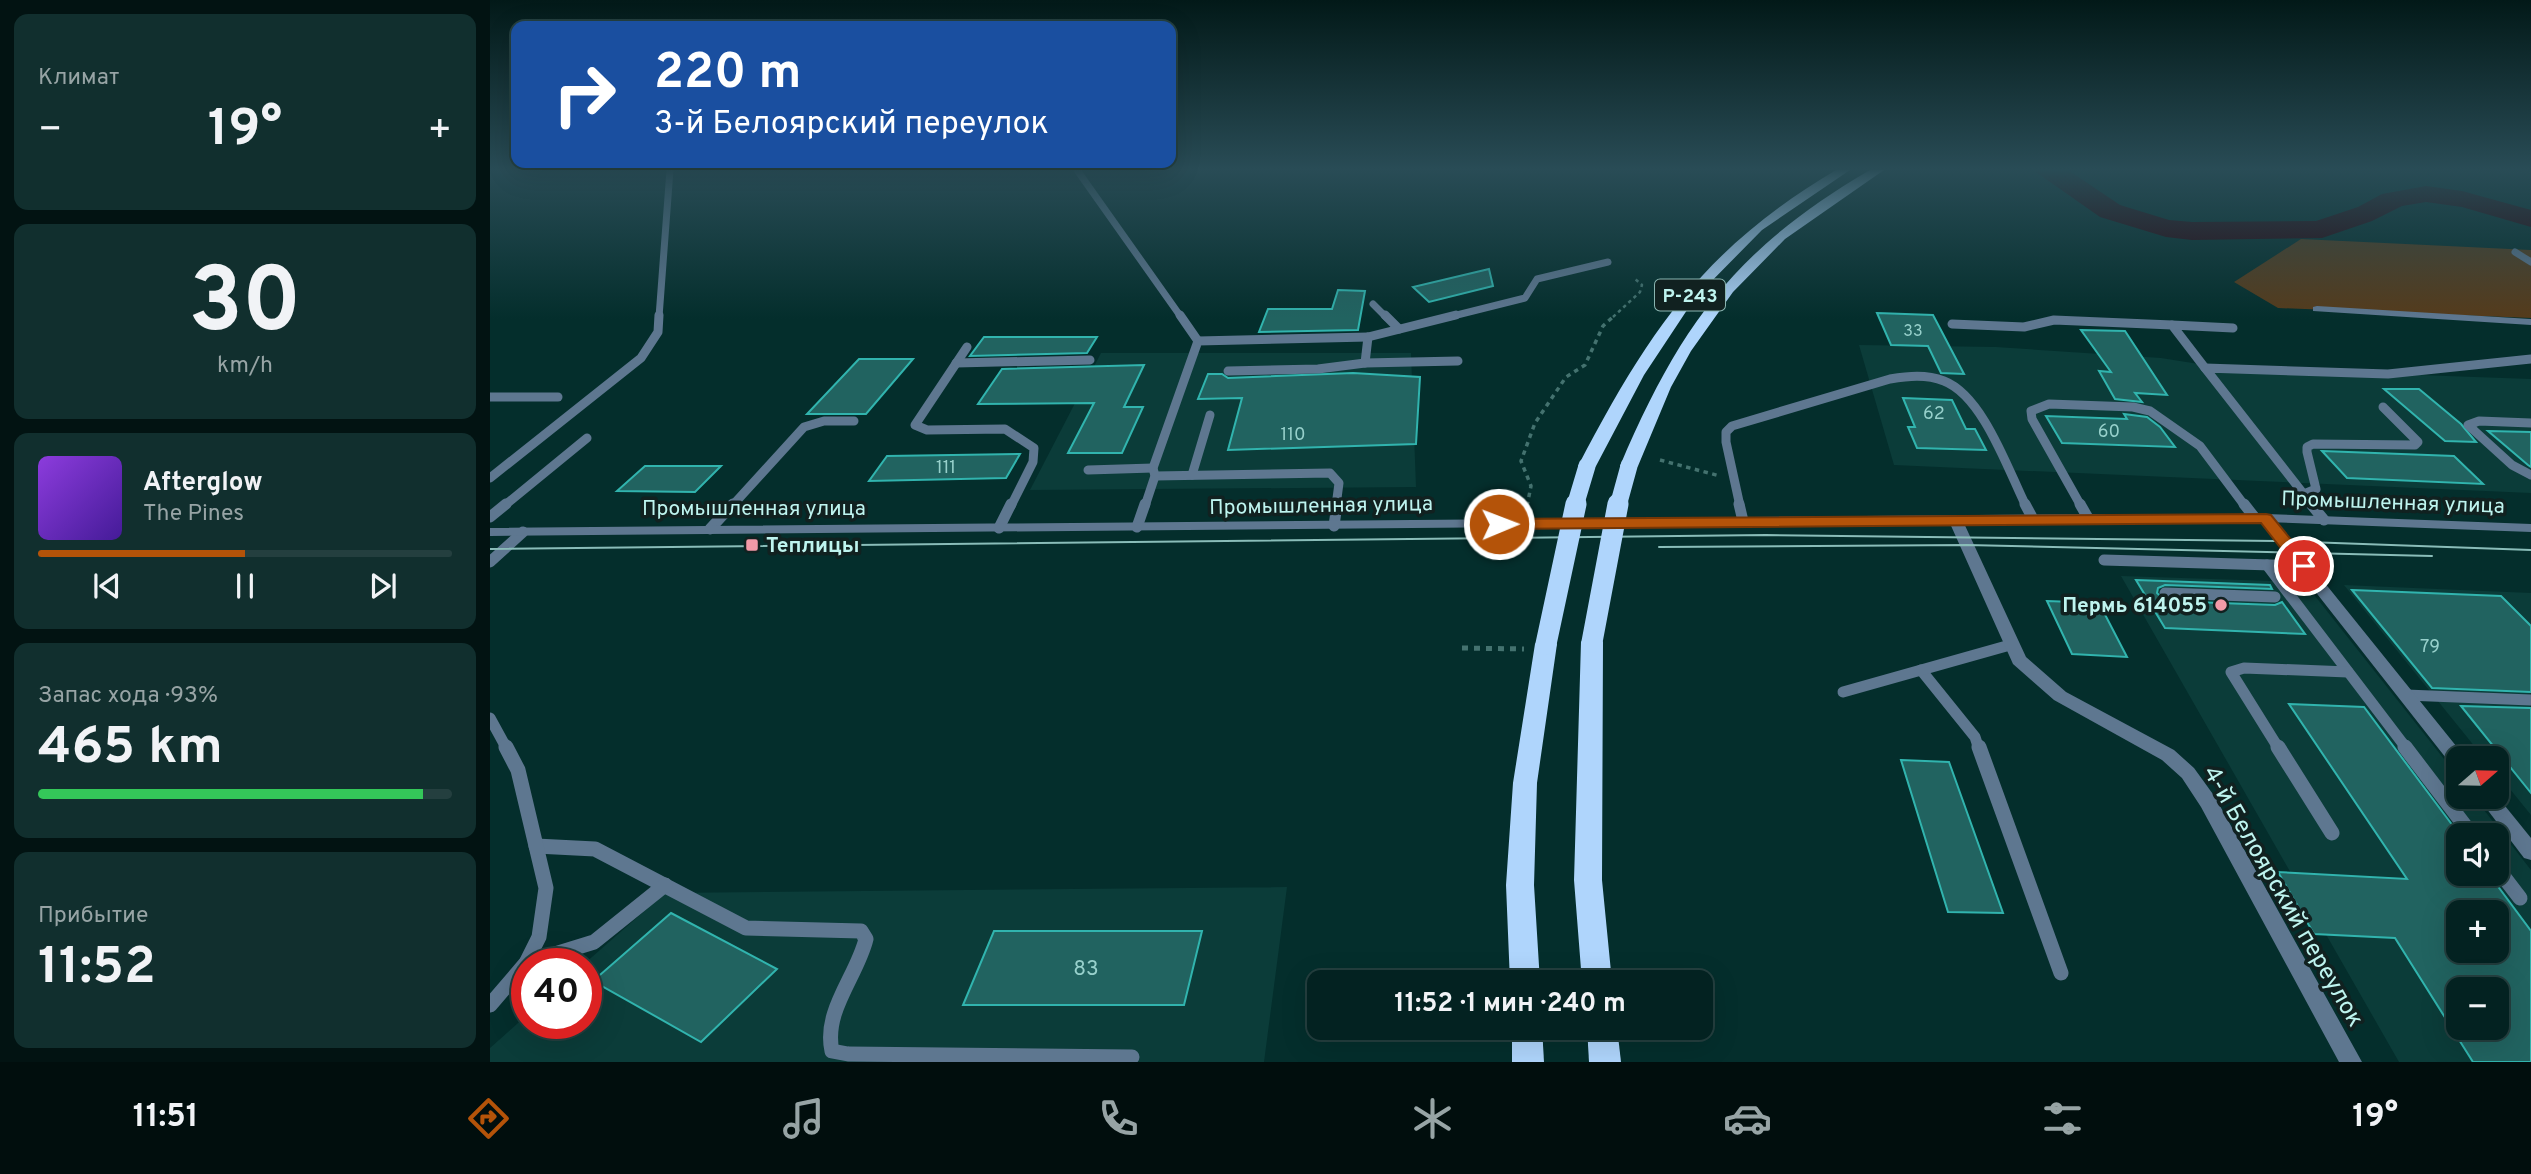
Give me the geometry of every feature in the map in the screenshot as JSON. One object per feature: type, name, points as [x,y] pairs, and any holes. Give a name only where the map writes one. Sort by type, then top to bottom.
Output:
[{"type":"highway","name":"Р-243","points":[[1524,970],[1520,885],[1536,646],[1587,466],[1617,405],[1666,323],[1714,266],[1766,220]]},
{"type":"highway","name":"Р-243","points":[[1596,970],[1588,880],[1592,642],[1611,528],[1629,466],[1663,387],[1702,324],[1738,275],[1771,242],[1799,220]]},
{"type":"highway","points":[[1527,1040],[1528,1062]]},
{"type":"highway","points":[[1603,1040],[1605,1062]]},
{"type":"street","points":[[2317,309],[2531,322]]},
{"type":"street","name":"Промышленная улица","points":[[490,532],[2088,518],[2260,518],[2531,528]]},
{"type":"street","points":[[2260,518],[2304,566],[2446,746]]},
{"type":"street","name":"4-й Белоярский переулок","points":[[1955,519],[2010,645],[2038,680],[2060,696],[2168,755],[2188,773],[2215,814],[2351,1062]]},
{"type":"street","points":[[2497,809],[2528,844]]},
{"type":"lane","points":[[490,478],[641,358],[653,343],[657,332],[666,220]]},
{"type":"lane","points":[[1112,220],[1198,341]]},
{"type":"lane","points":[[2515,252],[2531,262]]},
{"type":"lane","points":[[1198,341],[1368,337],[1525,298],[1537,279],[1608,262]]},
{"type":"lane","points":[[1373,304],[1399,329]]},
{"type":"lane","points":[[1952,324],[2024,327],[2054,320],[2233,328]]},
{"type":"lane","points":[[2172,325],[2325,520]]},
{"type":"lane","points":[[1365,363],[1368,337]]},
{"type":"lane","points":[[1137,527],[1198,341]]},
{"type":"lane","points":[[967,348],[915,425],[927,430],[1005,429],[1034,448],[1033,462],[999,528]]},
{"type":"lane","points":[[2205,368],[2388,374],[2531,359]]},
{"type":"lane","points":[[956,363],[1090,360]]},
{"type":"lane","points":[[1227,371],[1458,361]]},
{"type":"lane","points":[[1743,522],[1726,442],[1726,432],[1732,426],[1889,379],[1912,376],[1938,378],[1972,401],[2033,519]]},
{"type":"lane","points":[[490,397],[558,397]]},
{"type":"lane","points":[[2088,518],[2032,419],[2031,411],[2049,404],[2150,411],[2200,446],[2260,518]]},
{"type":"lane","points":[[2304,494],[2316,489],[2307,447],[2322,443],[2415,445],[2418,442],[2384,407]]},
{"type":"lane","points":[[1192,475],[1210,415]]},
{"type":"lane","points":[[710,529],[804,427],[824,421],[854,421]]},
{"type":"lane","points":[[2531,423],[2479,421],[2468,425],[2512,465],[2531,475]]},
{"type":"lane","points":[[490,517],[587,438]]},
{"type":"lane","points":[[1088,470],[1192,475],[1330,473],[1339,483],[1334,526]]},
{"type":"lane","points":[[490,562],[523,532]]},
{"type":"lane","points":[[2104,560],[2304,566]]},
{"type":"lane","points":[[2267,565],[2463,823]]},
{"type":"lane","points":[[2165,593],[2275,597]]},
{"type":"lane","points":[[1843,692],[2010,645]]},
{"type":"lane","points":[[2332,833],[2231,672],[2244,668],[2348,671]]},
{"type":"lane","points":[[1921,670],[1975,737],[2061,973]]},
{"type":"lane","points":[[2406,695],[2531,700]]},
{"type":"lane","points":[[490,718],[518,770],[546,888],[538,937],[533,948]]},
{"type":"lane","points":[[536,846],[595,849],[746,928],[860,931],[866,939],[864,958],[830,1024],[827,1040],[832,1051],[848,1054],[1132,1057]]},
{"type":"lane","points":[[2509,883],[2520,898]]},
{"type":"lane","points":[[575,948],[594,942],[665,885]]},
{"type":"lane","points":[[490,1005],[511,980]]},
{"type":"path","points":[[1537,524],[1525,503],[1531,486],[1521,461],[1535,423],[1566,377],[1585,365],[1603,326],[1640,292],[1642,285],[1634,278]]},
{"type":"path","points":[[1660,460],[1708,473]]},
{"type":"path","points":[[1462,648],[1536,646]]},
{"type":"shaded area","points":[[2301,239],[2531,250],[2531,318],[2278,308],[2234,282]]},
{"type":"shaded area","points":[[1859,345],[1996,347],[2161,358],[2224,368],[2531,379],[2531,493],[1894,465]]},
{"type":"shaded area","points":[[1101,353],[1411,353],[1416,487],[1030,490]]},
{"type":"shaded area","points":[[2121,576],[2304,582],[2446,762],[2446,809],[2483,809],[2494,823],[2446,823],[2446,886],[2509,886],[2509,842],[2531,870],[2531,1062],[2399,1062]]},
{"type":"shaded area","points":[[2344,585],[2531,593],[2531,815],[2510,789],[2510,746],[2474,746]]},
{"type":"shaded area","points":[[1287,887],[1264,1062],[490,1062],[490,1048],[511,1029],[511,1039],[602,1039],[602,948],[665,893]]},
{"type":"building","points":[[1489,269],[1493,286],[1429,302],[1413,287]]},
{"type":"building","points":[[1338,290],[1365,291],[1358,330],[1259,332],[1268,309],[1332,309]]},
{"type":"building","points":[[1877,313],[1933,315],[1964,374],[1941,373],[1928,346],[1891,345]]},
{"type":"building","points":[[2081,330],[2125,331],[2167,395],[2135,393],[2142,402],[2115,399],[2099,371],[2111,372]]},
{"type":"building","points":[[984,337],[1097,337],[1087,353],[970,356]]},
{"type":"building","points":[[859,359],[913,359],[866,414],[807,414]]},
{"type":"building","points":[[1144,365],[1124,407],[1143,407],[1122,453],[1068,453],[1094,403],[978,404],[1002,369]]},
{"type":"building","points":[[1353,373],[1420,377],[1416,444],[1228,450],[1242,398],[1198,399],[1208,374],[1222,374],[1228,378]]},
{"type":"building","points":[[2384,389],[2419,389],[2461,424],[2476,442],[2445,441]]},
{"type":"building","points":[[1903,398],[1952,400],[1966,429],[1975,429],[1986,450],[1917,448],[1908,427],[1915,427]]},
{"type":"building","points":[[2124,414],[2147,417],[2160,427],[2175,447],[2062,443],[2046,416],[2127,419]]},
{"type":"building","points":[[2488,431],[2531,432],[2531,467],[2528,465]]},
{"type":"building","points":[[2322,451],[2454,456],[2483,484],[2347,478]]},
{"type":"building","points":[[1020,454],[1006,478],[869,481],[887,456]]},
{"type":"building","points":[[645,466],[721,466],[695,492],[617,491]]},
{"type":"building","points":[[2136,580],[2270,585],[2272,589],[2165,585],[2158,588],[2157,593],[2165,601],[2275,605],[2282,602],[2305,634],[2165,628]]},
{"type":"building","points":[[2352,590],[2501,596],[2531,626],[2531,692],[2432,688]]},
{"type":"building","points":[[2047,601],[2099,603],[2127,657],[2072,654]]},
{"type":"building","points":[[2289,704],[2364,707],[2451,823],[2446,823],[2446,886],[2498,886],[2508,900],[2446,900],[2446,963],[2509,963],[2509,901],[2531,931],[2531,1062],[2473,1062],[2459,1040],[2509,1040],[2509,977],[2446,977],[2446,1019],[2395,938],[2314,934],[2278,872],[2407,879]]},
{"type":"building","points":[[2461,706],[2531,708],[2531,793],[2510,767],[2510,746],[2493,746]]},
{"type":"building","points":[[1901,760],[1949,762],[2003,913],[1948,912]]},
{"type":"building","points":[[671,913],[777,969],[701,1042],[602,986],[602,973]]},
{"type":"building","points":[[994,931],[1202,931],[1184,1005],[963,1005]]},
{"type":"waterway","points":[[2138,220],[2166,228],[2192,231],[2322,229],[2347,220]]},
{"type":"tram line","points":[[490,549],[1766,535],[2276,541],[2531,550]]},
{"type":"tram line","points":[[1659,547],[1967,545],[2432,556]]},
{"type":"place","name":"Теплицы","points":[[752,545]]},
{"type":"place","name":"Пермь 614055","points":[[2221,605]]},
{"type":"route","points":[[1499,524],[2266,518],[2304,566]]}]
